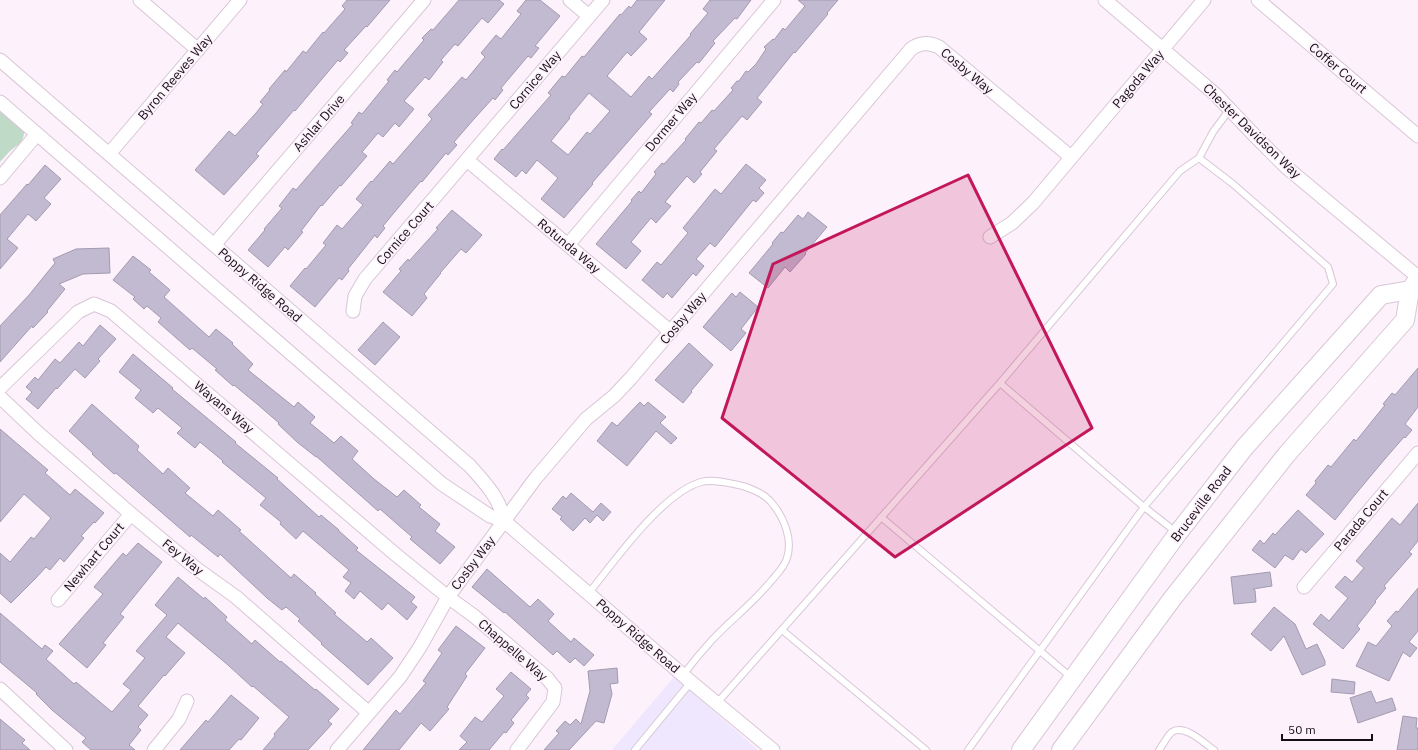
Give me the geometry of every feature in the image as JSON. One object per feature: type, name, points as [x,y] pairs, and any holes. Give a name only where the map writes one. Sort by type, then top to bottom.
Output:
[{"type":"main road","name":"Bruceville Road","points":[[1021,750],[1178,533],[1244,448],[1380,295],[1415,283]]},
{"type":"main road","points":[[1061,750],[1172,599],[1282,460],[1405,320],[1415,283]]},
{"type":"street","points":[[140,0],[198,50]]},
{"type":"street","name":"Byron Reeves Way","points":[[109,154],[240,0]]},
{"type":"street","name":"Ashlar Drive","points":[[214,245],[424,0]]},
{"type":"street","points":[[570,0],[590,16]]},
{"type":"street","name":"Cornice Way","points":[[467,160],[603,0]]},
{"type":"street","name":"Dormer Way","points":[[568,245],[774,0]]},
{"type":"street","name":"Chester Davidson Way","points":[[1105,0],[1215,94],[1286,167],[1415,283]]},
{"type":"street","name":"Pagoda Way","points":[[990,237],[1012,223],[1023,213],[1204,0]]},
{"type":"street","name":"Coffer Court","points":[[1258,0],[1418,136]]},
{"type":"street","name":"Cosby Way","points":[[337,750],[400,677],[420,647],[448,597],[535,479],[578,428],[624,386],[906,53],[916,45],[928,43],[939,47],[1071,157]]},
{"type":"street","name":"Poppy Ridge Road","points":[[0,60],[470,466],[497,499],[503,512],[504,521]]},
{"type":"street","name":"Poppy Ridge Road","points":[[0,102],[442,484],[485,513],[504,521],[772,750]]},
{"type":"street","points":[[0,178],[37,134]]},
{"type":"street","name":"Rotunda Way","points":[[467,160],[671,332]]},
{"type":"street","name":"Cornice Court","points":[[353,311],[355,296],[361,284],[467,160]]},
{"type":"street","name":"Wayans Way","points":[[0,388],[78,312],[94,304],[111,311],[395,554],[448,597]]},
{"type":"street","name":"Fey Way","points":[[0,397],[44,438],[131,514],[197,569],[236,597],[369,713]]},
{"type":"street","name":"Parada Court","points":[[1304,587],[1417,455]]},
{"type":"street","name":"Newhart Court","points":[[58,600],[131,514]]},
{"type":"street","name":"Chappelle Way","points":[[448,597],[474,616],[547,678],[555,688],[554,702],[517,750]]},
{"type":"street","points":[[0,689],[66,750]]},
{"type":"street","points":[[154,750],[179,719],[187,701]]},
{"type":"lane","points":[[717,703],[1000,383],[1180,171],[1199,158],[1213,132],[1230,108]]},
{"type":"lane","points":[[968,750],[1041,652],[1144,507],[1333,284],[1328,267],[1233,184],[1199,158]]},
{"type":"lane","points":[[1000,383],[1144,507],[1178,533]]},
{"type":"lane","points":[[588,594],[649,520],[665,503],[691,486],[702,482],[738,484],[754,491],[769,499],[777,509],[786,526],[790,544],[787,559],[779,572],[762,592],[712,640],[687,678],[635,750]]},
{"type":"lane","points":[[881,517],[1073,678]]},
{"type":"lane","points":[[782,630],[926,750]]},
{"type":"lane","points":[[1159,750],[1171,733],[1178,730],[1186,730],[1214,750]]},
{"type":"highlighted area","points":[[968,175],[1092,428],[895,557],[722,418],[773,264]]},
{"type":"shaded area","points":[[674,677],[758,750],[612,750]]},
{"type":"green space","points":[[0,109],[24,130],[24,134],[18,145],[0,162]]},
{"type":"building","points":[[347,0],[390,0],[367,27],[366,26],[344,50],[348,53],[340,62],[338,60],[295,111],[294,110],[256,154],[259,156],[224,195],[195,170],[229,131],[235,136],[256,113],[263,104],[260,102],[270,90],[269,89],[285,70],[286,72],[303,51],[306,53],[323,32],[324,33],[345,9],[342,6]]},
{"type":"building","points":[[459,0],[499,0],[504,4],[488,23],[482,18],[458,46],[455,44],[441,60],[443,62],[429,80],[425,77],[404,101],[414,109],[399,127],[395,123],[383,137],[378,133],[362,152],[367,156],[341,186],[340,185],[322,206],[321,205],[301,231],[303,232],[288,250],[285,247],[268,267],[248,250],[282,208],[279,206],[293,188],[296,190],[353,124],[351,123],[359,112],[362,114],[389,81],[387,80],[395,70],[397,72],[424,40],[422,38],[431,29],[433,30]]},
{"type":"building","points":[[526,0],[540,0],[560,16],[535,46],[539,48],[531,58],[528,56],[501,88],[503,90],[495,100],[493,98],[454,142],[457,145],[448,155],[446,153],[422,182],[421,181],[383,226],[385,228],[377,238],[375,235],[348,269],[349,271],[342,280],[339,278],[315,307],[290,286],[326,245],[323,243],[337,225],[342,229],[363,205],[356,199],[371,181],[372,182],[390,161],[393,164],[432,119],[428,115],[462,77],[466,80],[485,57],[481,53],[496,35],[501,39],[521,14],[517,11]]},
{"type":"building","points":[[637,0],[665,0],[639,32],[647,39],[631,56],[627,52],[607,76],[631,97],[649,76],[652,79],[691,35],[690,34],[708,13],[703,9],[710,0],[751,0],[737,19],[735,18],[713,41],[715,43],[699,63],[697,62],[678,82],[679,84],[673,92],[670,89],[649,112],[652,114],[592,183],[593,184],[564,218],[541,199],[558,178],[537,160],[526,174],[522,170],[516,177],[494,159],[551,95],[548,93],[562,76],[565,77],[582,56],[584,57],[620,14],[621,15],[629,6],[631,8]],"holes":[[[589,93],[610,111],[590,134],[587,132],[568,155],[551,141]]]},
{"type":"building","points":[[798,0],[838,0],[827,13],[828,14],[795,53],[794,52],[757,98],[762,102],[747,120],[742,116],[714,149],[717,151],[700,172],[702,174],[694,183],[687,176],[665,202],[671,206],[656,223],[651,218],[631,242],[641,251],[626,269],[596,244],[632,201],[631,200],[639,191],[641,193],[656,174],[654,172],[662,163],[664,164],[686,140],[685,139],[699,122],[701,123],[712,110],[714,111],[733,90],[731,88],[737,81],[739,81],[746,71],[748,72],[756,64],[766,49],[764,47],[773,39],[774,40],[783,28],[785,30],[805,6]]},
{"type":"building","points":[[746,164],[766,180],[759,188],[764,193],[756,202],[753,200],[715,247],[710,243],[696,259],[704,266],[696,276],[693,273],[672,298],[667,293],[663,298],[642,280],[657,262],[661,265],[688,233],[683,228],[715,189],[721,194]]},
{"type":"building","points":[[45,165],[61,179],[44,198],[51,204],[36,221],[28,214],[7,239],[18,248],[0,269],[0,215]]},
{"type":"building","points":[[452,210],[482,235],[466,253],[461,249],[440,273],[424,294],[427,298],[412,316],[383,292],[401,271],[399,269],[408,259],[409,261],[438,229],[436,228]]},
{"type":"building","points":[[808,212],[827,227],[790,272],[785,267],[768,288],[749,273],[781,232],[783,233],[798,215],[803,219]]},
{"type":"building","points":[[109,248],[110,273],[83,274],[59,284],[65,289],[47,311],[48,312],[33,328],[32,326],[0,362],[0,326],[29,295],[55,263],[53,259],[76,249]]},
{"type":"building","points":[[133,256],[151,270],[149,272],[170,290],[164,297],[209,337],[216,329],[233,343],[232,344],[253,364],[248,370],[294,407],[298,402],[315,417],[310,423],[334,443],[341,436],[358,451],[352,459],[374,479],[397,497],[404,490],[421,505],[419,507],[440,524],[435,531],[455,547],[440,564],[410,539],[412,537],[380,509],[378,511],[316,456],[297,442],[278,424],[279,423],[215,370],[217,369],[192,348],[190,350],[158,322],[161,318],[147,306],[144,309],[133,299],[135,297],[113,280]]},
{"type":"building","points":[[740,292],[758,307],[741,329],[746,333],[731,351],[703,327],[732,293],[736,297]]},
{"type":"building","points":[[383,322],[400,337],[375,365],[358,350]]},
{"type":"building","points":[[100,325],[116,339],[98,359],[100,361],[85,378],[75,369],[38,409],[26,399],[32,392],[26,387],[35,377],[38,380],[55,359],[60,363],[79,342],[83,346]]},
{"type":"building","points":[[689,343],[713,365],[683,403],[655,380]]},
{"type":"building","points":[[133,354],[173,388],[172,389],[236,442],[235,443],[278,478],[277,479],[319,517],[321,515],[339,530],[358,548],[356,550],[415,597],[411,602],[417,607],[407,620],[388,603],[382,610],[360,591],[354,599],[345,591],[351,583],[343,577],[349,570],[303,531],[296,539],[280,524],[281,522],[260,505],[266,498],[200,442],[195,448],[177,433],[182,428],[158,408],[153,413],[135,398],[141,390],[119,372]]},
{"type":"building","points":[[1418,368],[1418,407],[1405,424],[1412,430],[1384,460],[1335,520],[1306,495],[1328,465],[1331,467],[1354,439],[1356,441],[1385,405],[1383,404],[1392,393],[1395,395]]},
{"type":"building","points":[[640,402],[644,406],[648,402],[666,417],[660,423],[677,438],[671,444],[656,431],[627,466],[597,441],[612,422],[617,426]]},
{"type":"building","points":[[92,404],[139,446],[137,450],[163,474],[168,468],[190,488],[185,493],[213,516],[218,510],[291,578],[294,574],[336,613],[334,614],[367,642],[371,638],[393,658],[368,685],[321,644],[322,643],[298,621],[300,619],[286,607],[282,610],[220,554],[218,557],[191,535],[190,537],[116,473],[114,474],[69,431]]},
{"type":"building","points":[[0,429],[48,470],[45,473],[70,495],[75,489],[104,513],[81,536],[84,538],[64,562],[60,558],[50,570],[46,567],[11,603],[0,593],[0,553],[10,562],[31,537],[34,539],[51,518],[24,494],[0,522]]},
{"type":"building","points":[[571,493],[593,512],[601,503],[611,512],[603,521],[597,515],[590,523],[585,518],[573,531],[560,519],[562,517],[552,509],[563,496],[566,499]]},
{"type":"building","points":[[1418,503],[1418,541],[1409,552],[1412,554],[1384,586],[1386,588],[1357,626],[1360,629],[1343,649],[1313,624],[1321,614],[1329,621],[1348,598],[1335,587],[1345,576],[1352,582],[1364,568],[1356,561],[1392,518],[1400,525]]},
{"type":"building","points":[[1298,510],[1324,534],[1306,553],[1301,549],[1293,560],[1285,555],[1275,568],[1252,550],[1260,540],[1264,544],[1273,533],[1275,535]]},
{"type":"building","points":[[138,543],[162,562],[120,614],[124,617],[103,643],[106,645],[87,668],[59,644],[103,594],[94,587],[123,553],[126,556]]},
{"type":"building","points":[[487,569],[530,607],[538,599],[554,614],[548,621],[571,642],[574,638],[594,655],[584,666],[575,658],[570,663],[557,651],[553,655],[505,612],[504,613],[472,587]]},
{"type":"building","points":[[1270,572],[1272,586],[1253,589],[1255,590],[1256,602],[1234,604],[1231,577]]},
{"type":"building","points":[[178,577],[204,599],[205,597],[227,617],[225,620],[252,644],[255,640],[339,709],[328,721],[332,724],[308,750],[263,750],[275,736],[274,734],[289,717],[178,623],[166,637],[185,653],[138,706],[148,715],[138,727],[141,730],[129,745],[135,750],[91,750],[82,742],[86,738],[52,710],[36,694],[37,693],[0,662],[0,613],[42,649],[45,645],[53,651],[46,659],[74,684],[76,682],[112,712],[131,690],[123,684],[145,658],[136,651],[167,615],[155,605]]},
{"type":"building","points":[[1418,588],[1418,631],[1409,642],[1417,648],[1410,657],[1403,652],[1389,681],[1356,666],[1368,642],[1376,646],[1392,626],[1387,621],[1396,611],[1398,612]]},
{"type":"building","points":[[1274,607],[1295,624],[1306,649],[1317,644],[1325,661],[1325,665],[1302,675],[1284,636],[1271,651],[1251,634]]},
{"type":"building","points":[[456,626],[485,648],[465,674],[467,676],[447,707],[449,709],[430,731],[421,723],[399,750],[363,750],[396,710],[400,714],[426,683],[423,681],[442,653],[438,650]]},
{"type":"building","points":[[617,668],[618,683],[610,684],[612,694],[604,723],[596,721],[569,750],[544,750],[559,733],[556,731],[565,721],[570,725],[576,719],[581,724],[590,691],[588,671]]},
{"type":"building","points":[[511,672],[531,689],[526,695],[529,698],[511,720],[514,723],[506,733],[504,732],[489,750],[459,750],[467,742],[460,736],[475,717],[482,722],[504,696],[496,689]]},
{"type":"building","points":[[1332,679],[1355,682],[1354,694],[1331,692]]},
{"type":"building","points":[[1371,691],[1376,703],[1392,698],[1396,710],[1358,723],[1350,698]]},
{"type":"building","points":[[231,695],[259,718],[241,740],[239,739],[229,750],[180,750],[206,720],[208,722]]},
{"type":"building","points":[[1403,716],[1417,718],[1416,728],[1418,728],[1418,750],[1397,750]]},
{"type":"building","points":[[0,719],[25,740],[22,743],[30,750],[0,750]]}]
